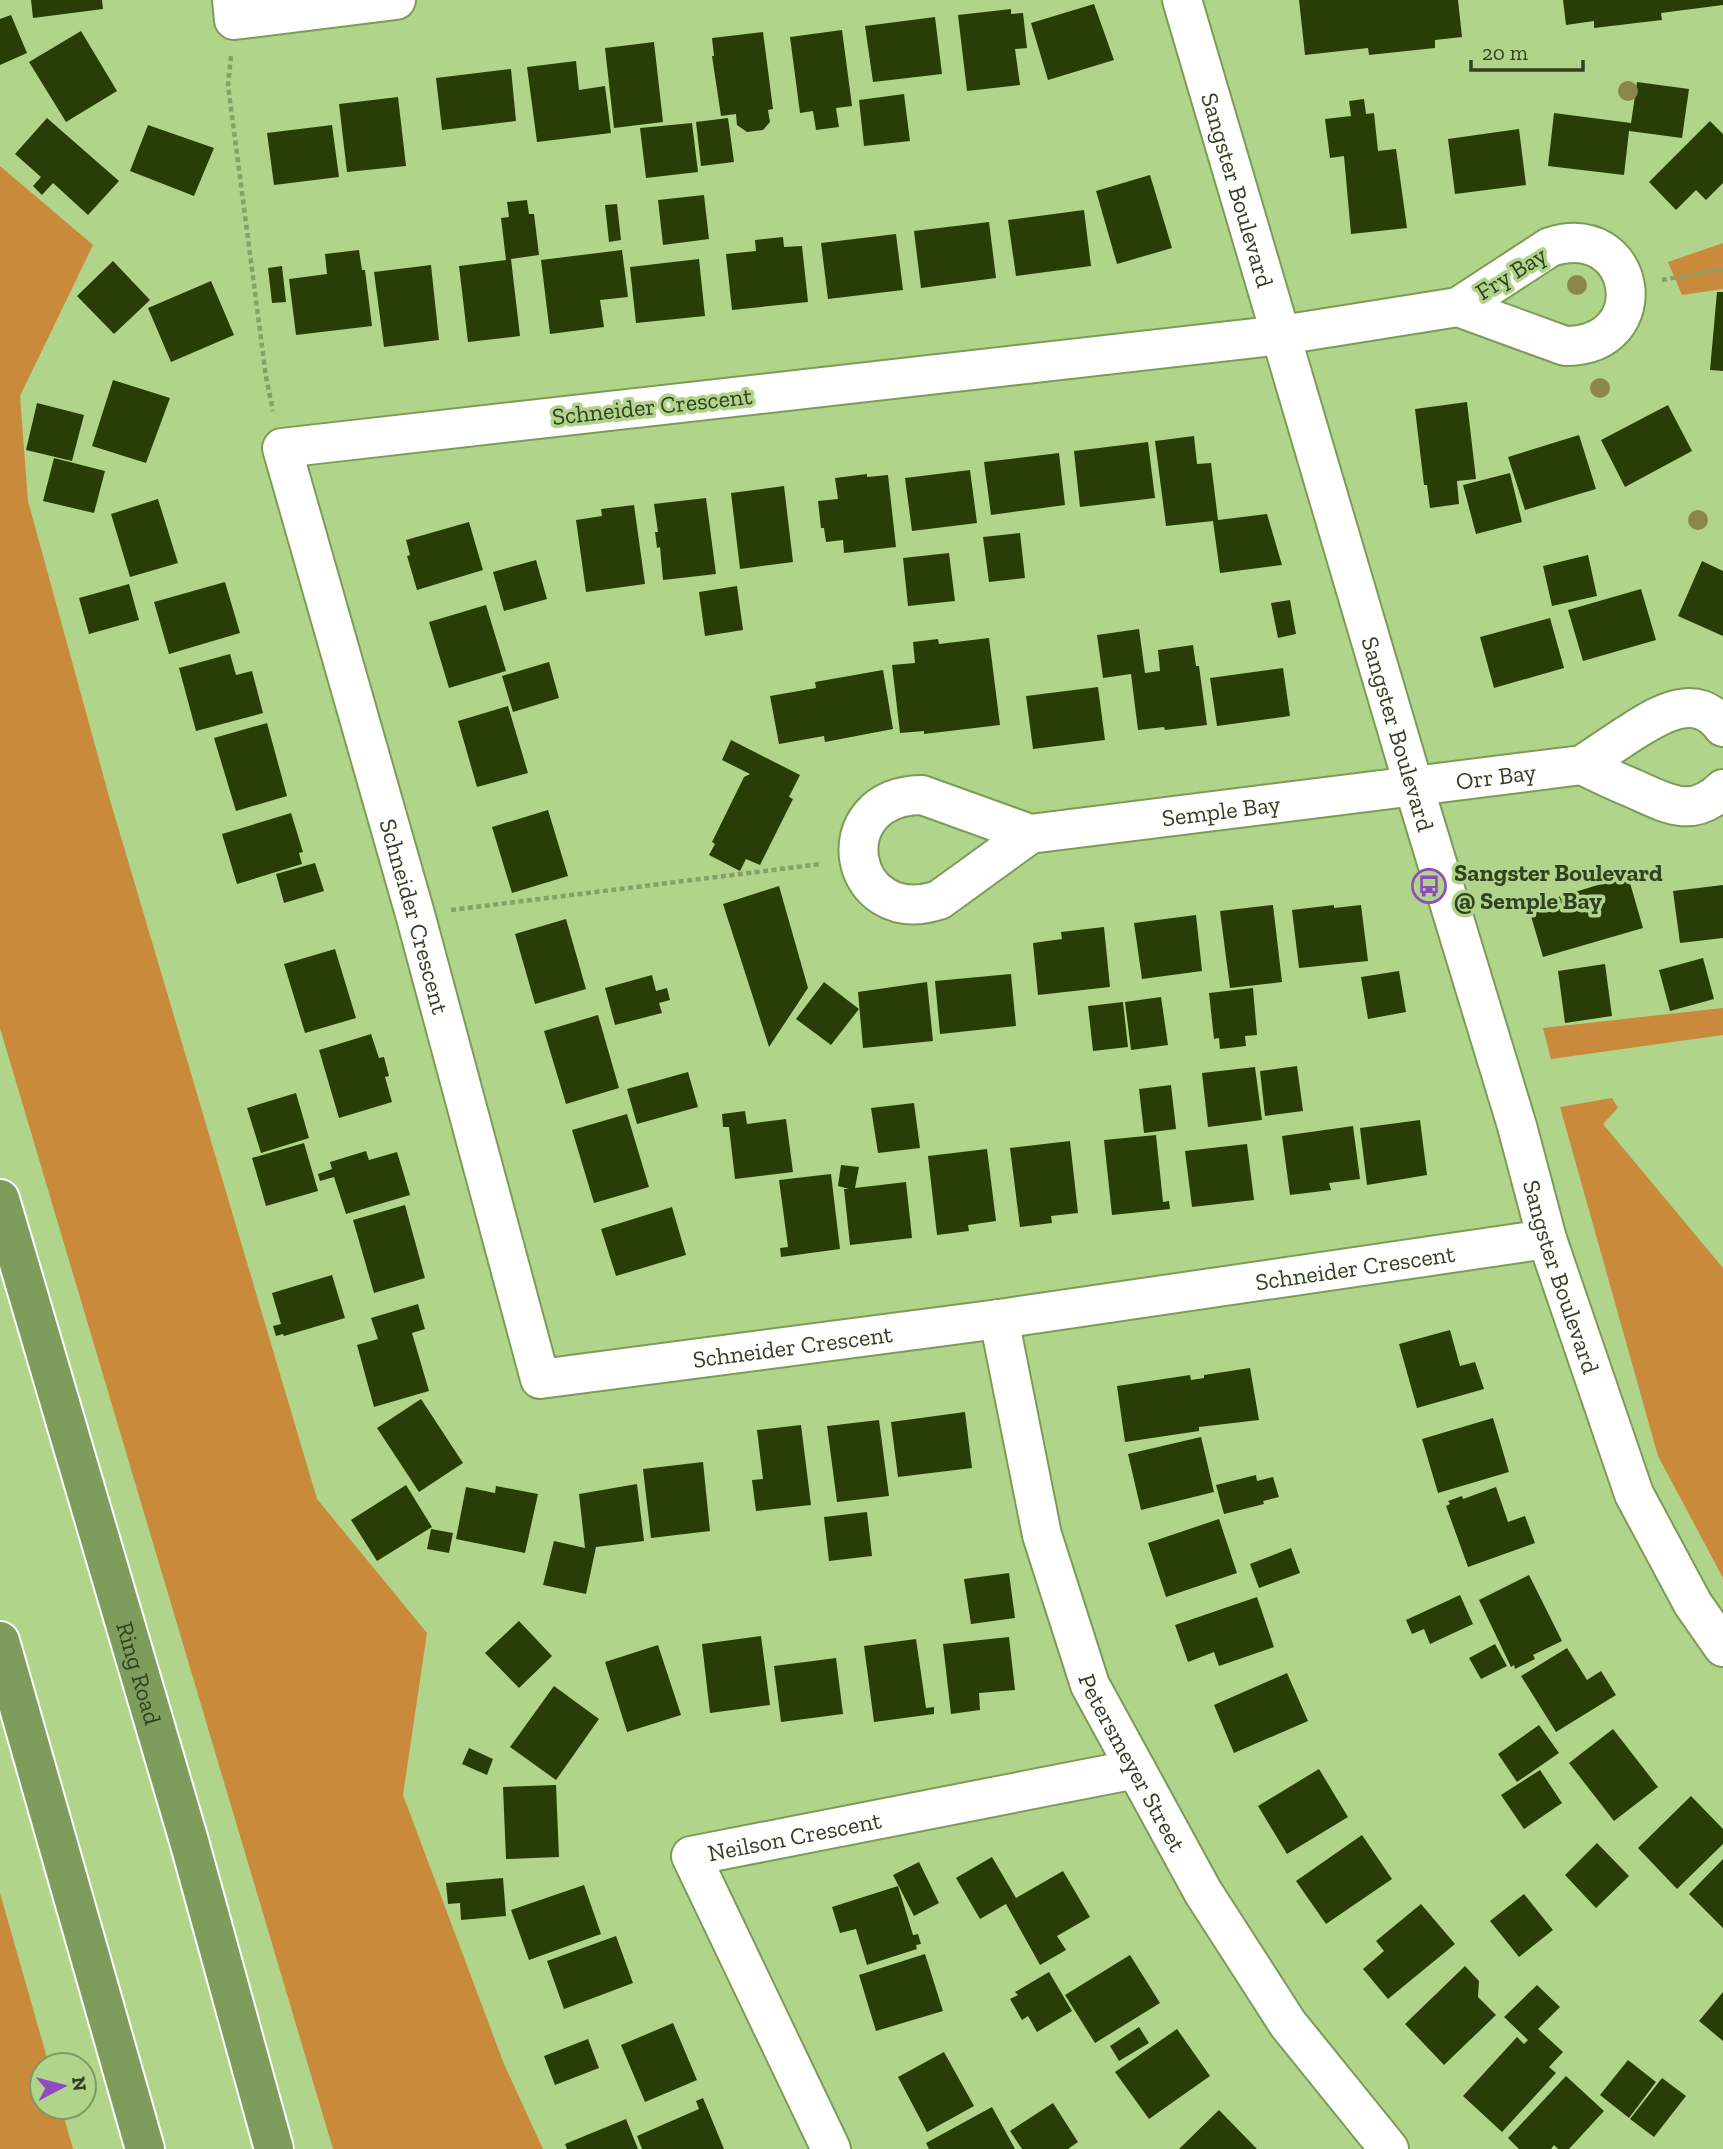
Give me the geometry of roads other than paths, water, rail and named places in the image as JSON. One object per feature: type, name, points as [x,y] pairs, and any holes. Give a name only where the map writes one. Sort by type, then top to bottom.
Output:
[{"type":"highway","name":"Ring Road","points":[[0,1199],[189,1840],[274,2149]]},
{"type":"highway","points":[[0,1641],[145,2149]]},
{"type":"street","points":[[233,10],[396,0]]},
{"type":"street","name":"Sangster Boulevard","points":[[1182,0],[1517,1126],[1547,1239],[1634,1493],[1693,1604],[1723,1647]]},
{"type":"street","name":"Fry Bay","points":[[1282,335],[1458,307],[1550,247],[1566,242],[1598,247],[1611,258],[1620,271],[1625,286],[1625,303],[1620,318],[1610,332],[1597,341],[1581,346],[1565,346],[1458,307]]},
{"type":"street","name":"Schneider Crescent","points":[[1282,335],[282,448],[415,914],[540,1379],[999,1319],[1547,1239]]},
{"type":"street","name":"Orr Bay","points":[[1414,787],[1581,765],[1671,710],[1689,708],[1705,712],[1723,727]]},
{"type":"street","points":[[1581,765],[1665,803],[1681,807],[1699,806],[1714,798],[1723,789]]},
{"type":"street","name":"Semple Bay","points":[[1031,834],[939,900],[922,906],[904,905],[888,900],[874,890],[864,876],[859,859],[858,842],[864,825],[874,811],[888,801],[905,796],[922,796],[1031,834],[1414,787]]},
{"type":"street","name":"Petersmeyer Street","points":[[999,1319],[1042,1535],[1090,1685],[1203,1892],[1288,2024],[1380,2146]]},
{"type":"street","name":"Neilson Crescent","points":[[831,2149],[691,1856],[1136,1769]]},
{"type":"place","name":"Sangster Boulevard @ Semple Bay","points":[[1429,886]]}]
